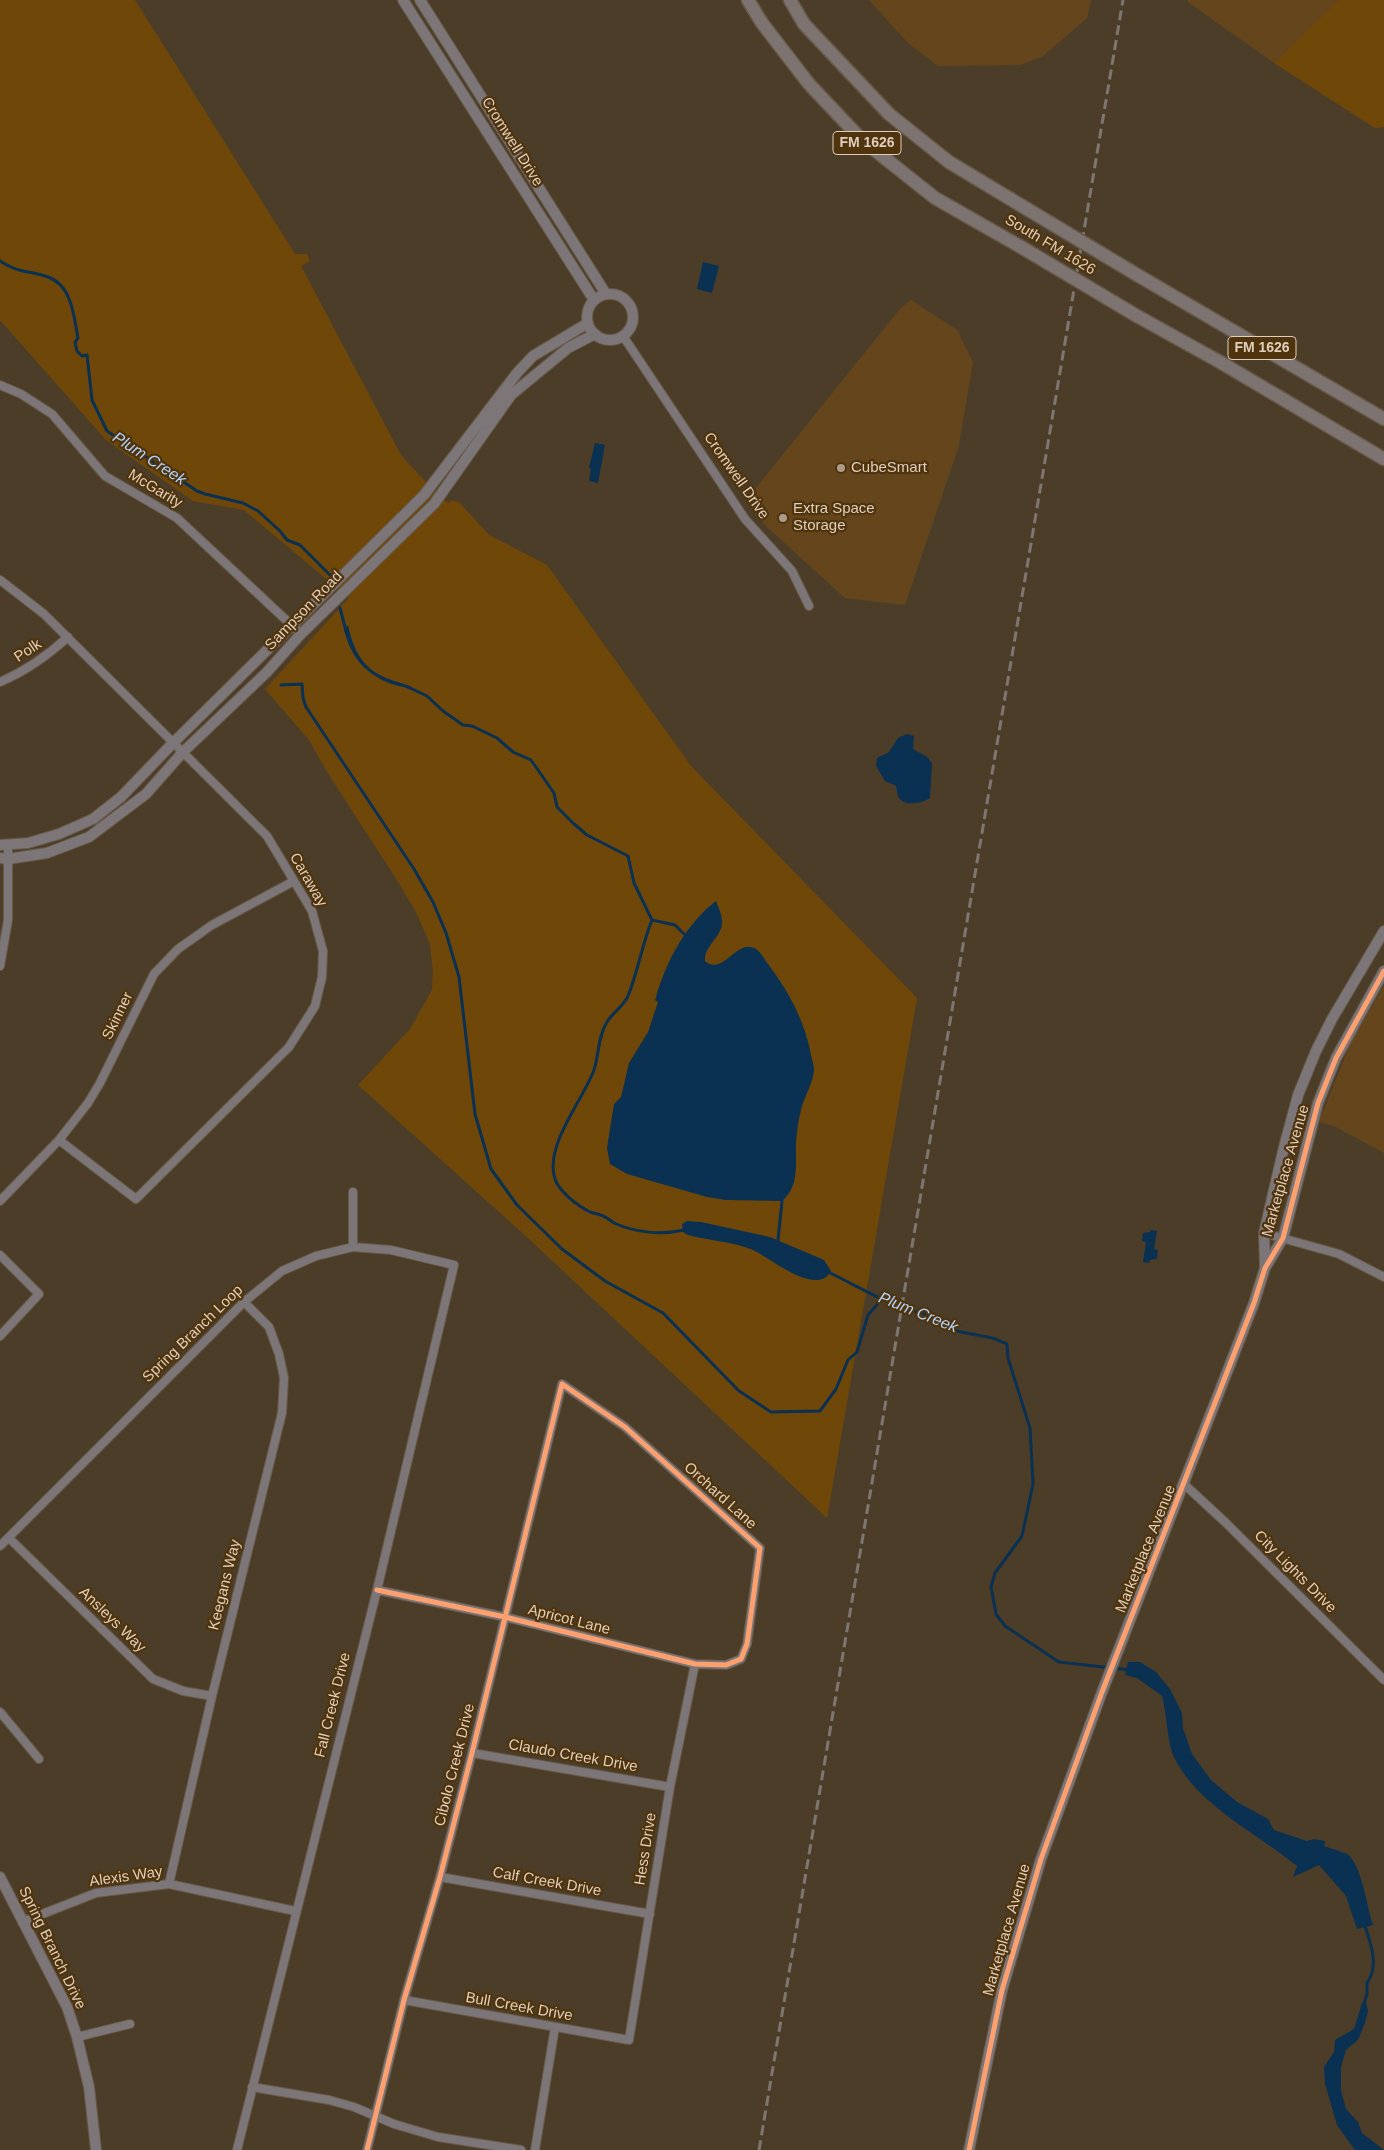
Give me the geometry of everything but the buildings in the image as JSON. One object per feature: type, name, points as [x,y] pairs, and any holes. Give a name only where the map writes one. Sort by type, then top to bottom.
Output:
[{"type":"main road","name":"South FM 1626","points":[[748,0],[762,23],[809,84],[862,140],[935,198],[1381,455]]},
{"type":"main road","name":"South FM 1626","points":[[790,0],[804,24],[889,114],[949,162],[1139,276],[1384,419]]},
{"type":"street","name":"Cromwell Drive","points":[[403,0],[594,300]]},
{"type":"street","name":"Cromwell Drive","points":[[420,0],[606,294]]},
{"type":"street","points":[[606,294],[620,296],[625,299],[632,311],[632,324],[623,336],[609,340],[595,334],[588,323],[588,311],[594,300],[606,294]]},
{"type":"street","name":"Sampson Road","points":[[4,845],[28,843],[59,834],[92,818],[121,797],[291,625],[424,495],[533,356],[588,323]]},
{"type":"street","name":"Sampson Road","points":[[4,859],[46,853],[89,837],[146,794],[183,752],[266,673],[302,634],[434,504],[511,395],[568,348],[595,334]]},
{"type":"street","name":"Cromwell Drive","points":[[623,336],[745,519],[792,572],[809,606]]},
{"type":"street","name":"McGarity","points":[[0,385],[21,394],[52,414],[105,476],[177,518],[302,634]]},
{"type":"street","name":"Caraway","points":[[0,580],[44,614],[68,637],[267,836],[312,911],[323,951],[322,977],[315,1006],[289,1047],[136,1199],[59,1140]]},
{"type":"street","name":"Polk","points":[[0,682],[22,672],[51,652],[68,637]]},
{"type":"street","points":[[0,966],[8,920],[4,845]]},
{"type":"street","name":"Skinner","points":[[0,1201],[59,1140],[88,1103],[100,1083],[154,974],[178,949],[212,925],[294,881]]},
{"type":"street","name":"Marketplace Avenue","points":[[1265,1268],[1264,1233],[1298,1095],[1332,1019],[1384,931]]},
{"type":"street","name":"Marketplace Avenue","points":[[969,2150],[1002,1990],[1041,1859],[1102,1692],[1254,1303],[1265,1268],[1283,1238],[1318,1103],[1336,1058],[1384,971]]},
{"type":"street","points":[[352,1192],[353,1247]]},
{"type":"street","points":[[1264,1233],[1339,1254],[1384,1277]]},
{"type":"street","name":"Spring Branch Loop","points":[[0,1546],[244,1302],[282,1271],[316,1256],[353,1247],[391,1250],[454,1265]]},
{"type":"street","points":[[0,1255],[39,1294],[0,1336]]},
{"type":"street","name":"Fall Creek Drive","points":[[237,2150],[295,1911],[377,1590],[454,1265]]},
{"type":"street","name":"Keegans Way","points":[[169,1884],[212,1696],[282,1413],[284,1378],[279,1354],[270,1327],[244,1302]]},
{"type":"street","name":"Cibolo Creek Drive","points":[[367,2150],[404,2000],[440,1877],[472,1753],[562,1384]]},
{"type":"street","name":"Orchard Lane","points":[[562,1384],[625,1427],[760,1548],[748,1644],[740,1659],[726,1666]]},
{"type":"street","name":"City Lights Drive","points":[[1184,1485],[1225,1522],[1384,1680]]},
{"type":"street","name":"Ansleys Way","points":[[9,1538],[153,1679],[183,1690],[212,1696]]},
{"type":"street","name":"Apricot Lane","points":[[377,1590],[505,1617],[695,1664],[726,1666]]},
{"type":"street","name":"Hess Drive","points":[[629,2040],[670,1787],[695,1664]]},
{"type":"street","points":[[0,1712],[39,1759]]},
{"type":"street","name":"Claudo Creek Drive","points":[[472,1753],[670,1787]]},
{"type":"street","name":"Spring Branch Drive","points":[[0,1877],[67,2007],[77,2037],[89,2087],[96,2150]]},
{"type":"street","name":"Calf Creek Drive","points":[[440,1877],[650,1914]]},
{"type":"street","name":"Alexis Way","points":[[22,1922],[96,1893],[169,1884],[295,1911]]},
{"type":"street","name":"Bull Creek Drive","points":[[404,2000],[629,2040]]},
{"type":"street","points":[[77,2037],[130,2024]]},
{"type":"street","points":[[535,2150],[555,2027]]},
{"type":"street","points":[[252,2087],[329,2100],[354,2107],[394,2124],[438,2137],[521,2150]]},
{"type":"shaded area","points":[[0,0],[135,0],[295,254],[307,254],[310,261],[301,266],[401,455],[448,503],[452,500],[460,503],[489,535],[547,565],[691,766],[917,998],[827,1518],[529,1239],[358,1085],[410,1029],[432,990],[433,971],[430,944],[416,912],[329,775],[309,740],[265,689],[349,598],[244,510],[193,501],[106,440],[0,320]]},
{"type":"shaded area","points":[[869,0],[1091,0],[1087,18],[1043,56],[1020,65],[938,66],[908,43]]},
{"type":"shaded area","points":[[1188,0],[1339,0],[1274,63],[1188,2]]},
{"type":"shaded area","points":[[1339,0],[1384,0],[1384,127],[1375,128],[1274,63]]},
{"type":"shaded area","points":[[911,300],[957,330],[973,362],[959,445],[905,605],[845,598],[766,526],[754,512],[747,499],[900,309]]},
{"type":"shaded area","points":[[1384,986],[1384,1153],[1334,1126],[1319,1122],[1350,1044]]},
{"type":"water","points":[[703,262],[719,266],[712,293],[697,289]]},
{"type":"water","points":[[595,443],[605,445],[598,483],[589,481],[591,469],[589,468]]},
{"type":"water","points":[[348,625],[356,650],[365,663],[378,674],[412,687],[411,690],[380,679],[359,662],[350,648],[344,630]]},
{"type":"water","points":[[907,734],[914,736],[913,749],[927,757],[932,763],[930,798],[914,803],[902,801],[899,798],[896,786],[885,781],[876,766],[877,758],[889,752],[898,738]]},
{"type":"water","points":[[716,901],[722,927],[707,950],[705,961],[712,965],[718,964],[743,948],[749,947],[758,950],[783,985],[795,1007],[805,1030],[813,1064],[812,1079],[803,1103],[799,1121],[796,1142],[795,1178],[789,1194],[782,1201],[726,1200],[707,1197],[627,1174],[610,1164],[607,1148],[614,1104],[621,1097],[629,1063],[648,1032],[658,1002],[655,1000],[659,986],[671,959],[686,933]]},
{"type":"water","points":[[687,1221],[701,1222],[770,1237],[824,1260],[831,1271],[824,1278],[815,1280],[804,1278],[745,1247],[688,1235],[683,1232],[682,1224]]},
{"type":"water","points":[[1151,1230],[1157,1231],[1154,1249],[1158,1250],[1157,1259],[1150,1260],[1149,1263],[1143,1262],[1146,1242],[1142,1241],[1143,1233],[1150,1232]]},
{"type":"water","points":[[1128,1662],[1140,1662],[1156,1672],[1170,1689],[1182,1713],[1183,1728],[1192,1754],[1211,1780],[1237,1802],[1268,1819],[1274,1830],[1307,1841],[1314,1839],[1325,1841],[1324,1846],[1347,1854],[1352,1859],[1360,1876],[1373,1925],[1357,1929],[1346,1896],[1319,1865],[1293,1877],[1297,1866],[1212,1804],[1197,1789],[1184,1774],[1174,1757],[1168,1736],[1162,1696],[1137,1678],[1125,1675]]},
{"type":"water","points":[[1366,2002],[1368,2011],[1365,2023],[1358,2040],[1346,2050],[1341,2067],[1341,2090],[1346,2109],[1358,2122],[1362,2133],[1384,2150],[1355,2150],[1337,2125],[1325,2084],[1324,2067],[1334,2052],[1335,2040],[1354,2029],[1362,2003]]},
{"type":"waterway","name":"Plum Creek","points":[[0,261],[19,270],[48,277],[56,281],[67,294],[78,338],[75,342],[77,351],[82,356],[87,355],[92,400],[107,431],[197,491],[243,503],[258,511],[287,540],[300,545],[330,575]]},
{"type":"waterway","name":"Plum Creek","points":[[340,608],[346,631]]},
{"type":"waterway","points":[[281,685],[302,684],[306,707],[414,869],[433,902],[446,933],[459,977],[475,1114],[491,1169],[517,1205],[562,1249],[605,1281],[663,1313],[739,1391],[771,1412],[820,1411],[836,1389],[848,1360],[857,1352],[868,1315],[882,1299]]},
{"type":"waterway","name":"Plum Creek","points":[[408,687],[427,696],[443,711],[463,725],[472,726],[497,738],[513,752],[531,760],[554,793],[557,807],[573,823],[587,835],[628,856],[634,883],[652,920],[628,996],[604,1027],[594,1070],[561,1135],[553,1162],[554,1175],[563,1192],[574,1202],[614,1223],[631,1229],[649,1232],[684,1230]]},
{"type":"waterway","points":[[652,920],[675,925],[684,934]]},
{"type":"waterway","points":[[778,1240],[782,1201]]},
{"type":"waterway","name":"Plum Creek","points":[[828,1272],[891,1303],[931,1315],[951,1329],[994,1338],[1007,1344],[1008,1358],[1030,1428],[1033,1484],[1022,1536],[995,1573],[991,1587],[996,1614],[1005,1626],[1059,1662],[1130,1670]]},
{"type":"waterway","name":"Plum Creek","points":[[1364,1923],[1373,1953],[1373,1969],[1367,1983],[1367,1994],[1364,2004]]},
{"type":"railway","points":[[759,2150],[1123,0]]},
{"type":"cycle path","points":[[969,2150],[1002,1990],[1041,1859],[1102,1692],[1254,1303],[1265,1268],[1283,1238],[1318,1103],[1336,1058],[1384,971]]},
{"type":"cycle path","points":[[367,2150],[404,2000],[440,1877],[472,1753],[562,1384],[625,1427],[760,1548],[747,1644],[741,1659],[726,1665],[695,1664],[505,1617],[377,1590]]},
{"type":"place","name":"CubeSmart","points":[[841,468]]},
{"type":"place","name":"Extra Space Storage","points":[[783,518]]}]
